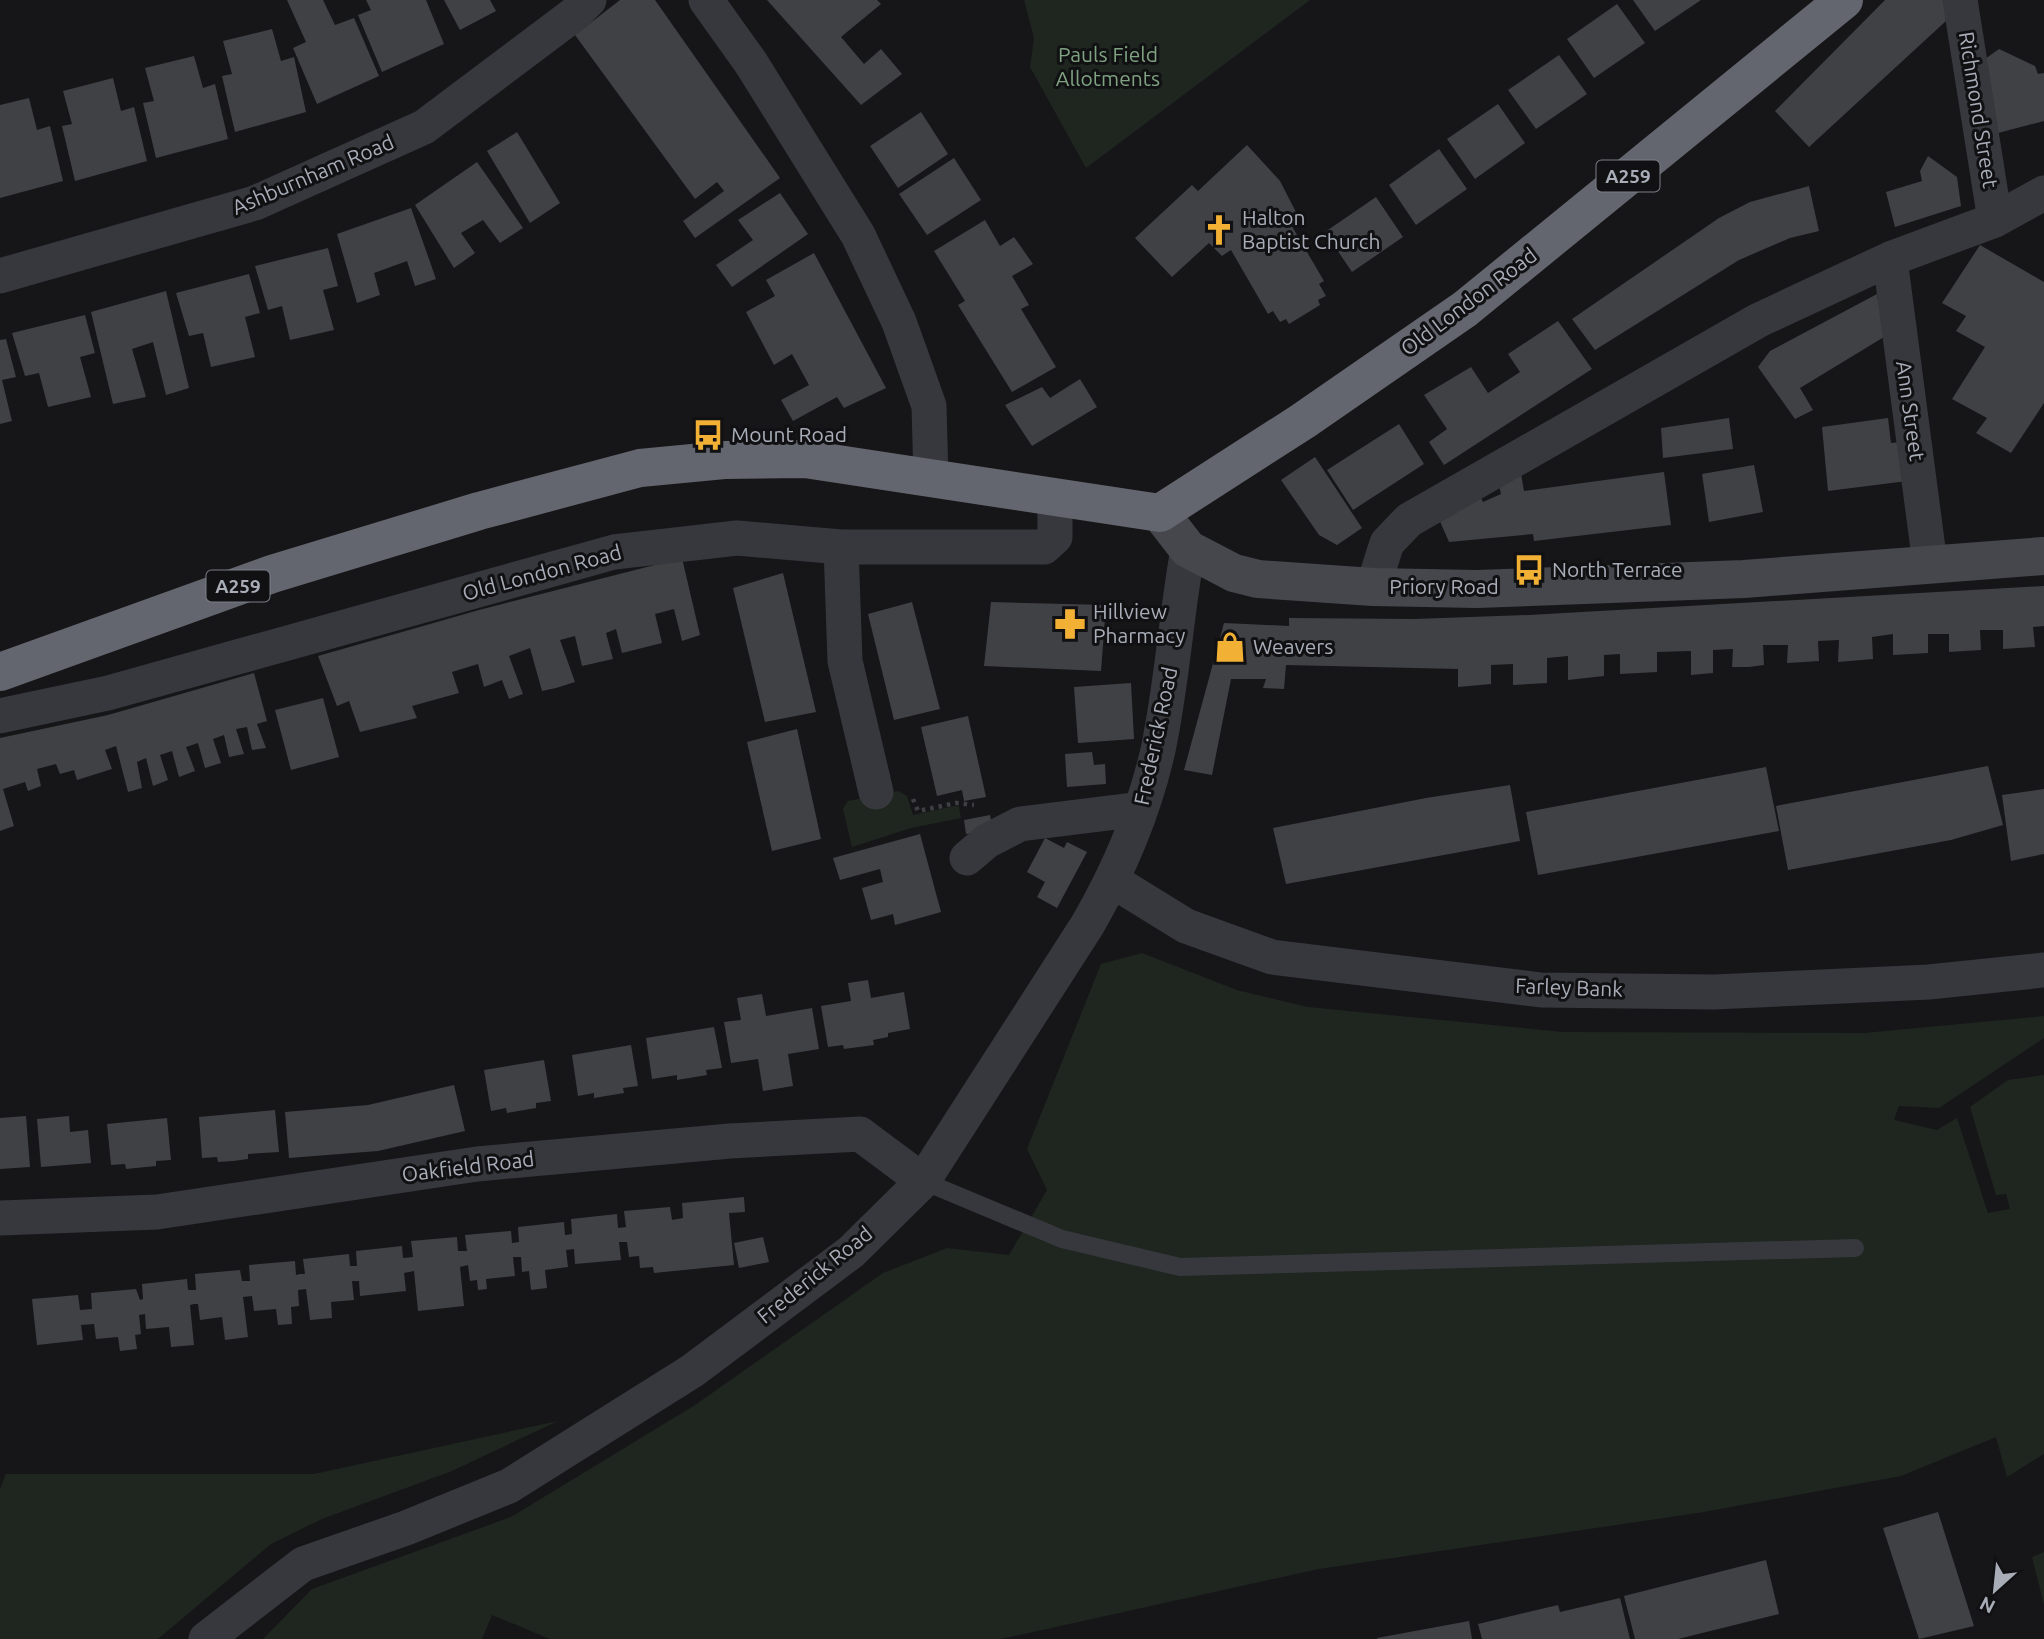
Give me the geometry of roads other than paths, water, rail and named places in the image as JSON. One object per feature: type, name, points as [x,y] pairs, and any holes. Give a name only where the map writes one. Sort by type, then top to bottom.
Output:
[{"type":"highway","name":"Old London Road","points":[[1160,513],[1303,421],[1465,309],[1844,0]]},
{"type":"highway","name":"A259","points":[[0,672],[272,574],[479,511],[640,468],[724,460],[804,459],[1160,513]]},
{"type":"street","name":"Ashburnham Road","points":[[0,276],[256,203],[424,127],[577,12],[589,0]]},
{"type":"street","points":[[706,0],[766,85],[858,235],[898,322],[929,406],[931,479]]},
{"type":"street","name":"Richmond Street","points":[[1960,0],[1995,220]]},
{"type":"street","points":[[1373,587],[1387,543],[1409,520],[1537,445],[1759,320],[1890,259],[1995,220],[2044,194]]},
{"type":"street","name":"Ann Street","points":[[1890,259],[1930,564]]},
{"type":"street","name":"Old London Road","points":[[0,716],[108,693],[614,552],[737,538],[841,547],[1044,547],[1055,537],[1055,497]]},
{"type":"street","name":"Priory Road","points":[[1160,513],[1188,549],[1234,573],[1258,579],[1373,587],[1477,589],[1744,579],[2044,556]]},
{"type":"street","points":[[841,547],[845,661],[876,792]]},
{"type":"street","name":"Frederick Road","points":[[206,1639],[303,1564],[406,1528],[509,1486],[692,1371],[850,1252],[923,1181],[1113,881],[1141,809],[1160,739],[1188,549]]},
{"type":"street","points":[[968,858],[987,841],[1020,824],[1141,809]]},
{"type":"street","name":"Farley Bank","points":[[1113,881],[1186,926],[1272,957],[1541,990],[1714,992],[1929,982],[2044,970]]},
{"type":"street","name":"Oakfield Road","points":[[0,1218],[156,1212],[477,1164],[730,1141],[860,1134],[923,1181]]},
{"type":"lane","points":[[923,1181],[1062,1239],[1180,1267],[1855,1248]]},
{"type":"place","name":"Halton Baptist Church","points":[[1219,230]]},
{"type":"place","name":"Mount Road","points":[[708,435]]},
{"type":"place","name":"North Terrace","points":[[1529,570]]},
{"type":"place","name":"Hillview Pharmacy","points":[[1070,624]]},
{"type":"place","name":"Weavers","points":[[1230,647]]},
{"type":"park label","name":"Pauls Field Allotments","points":[[1108,67]]}]
